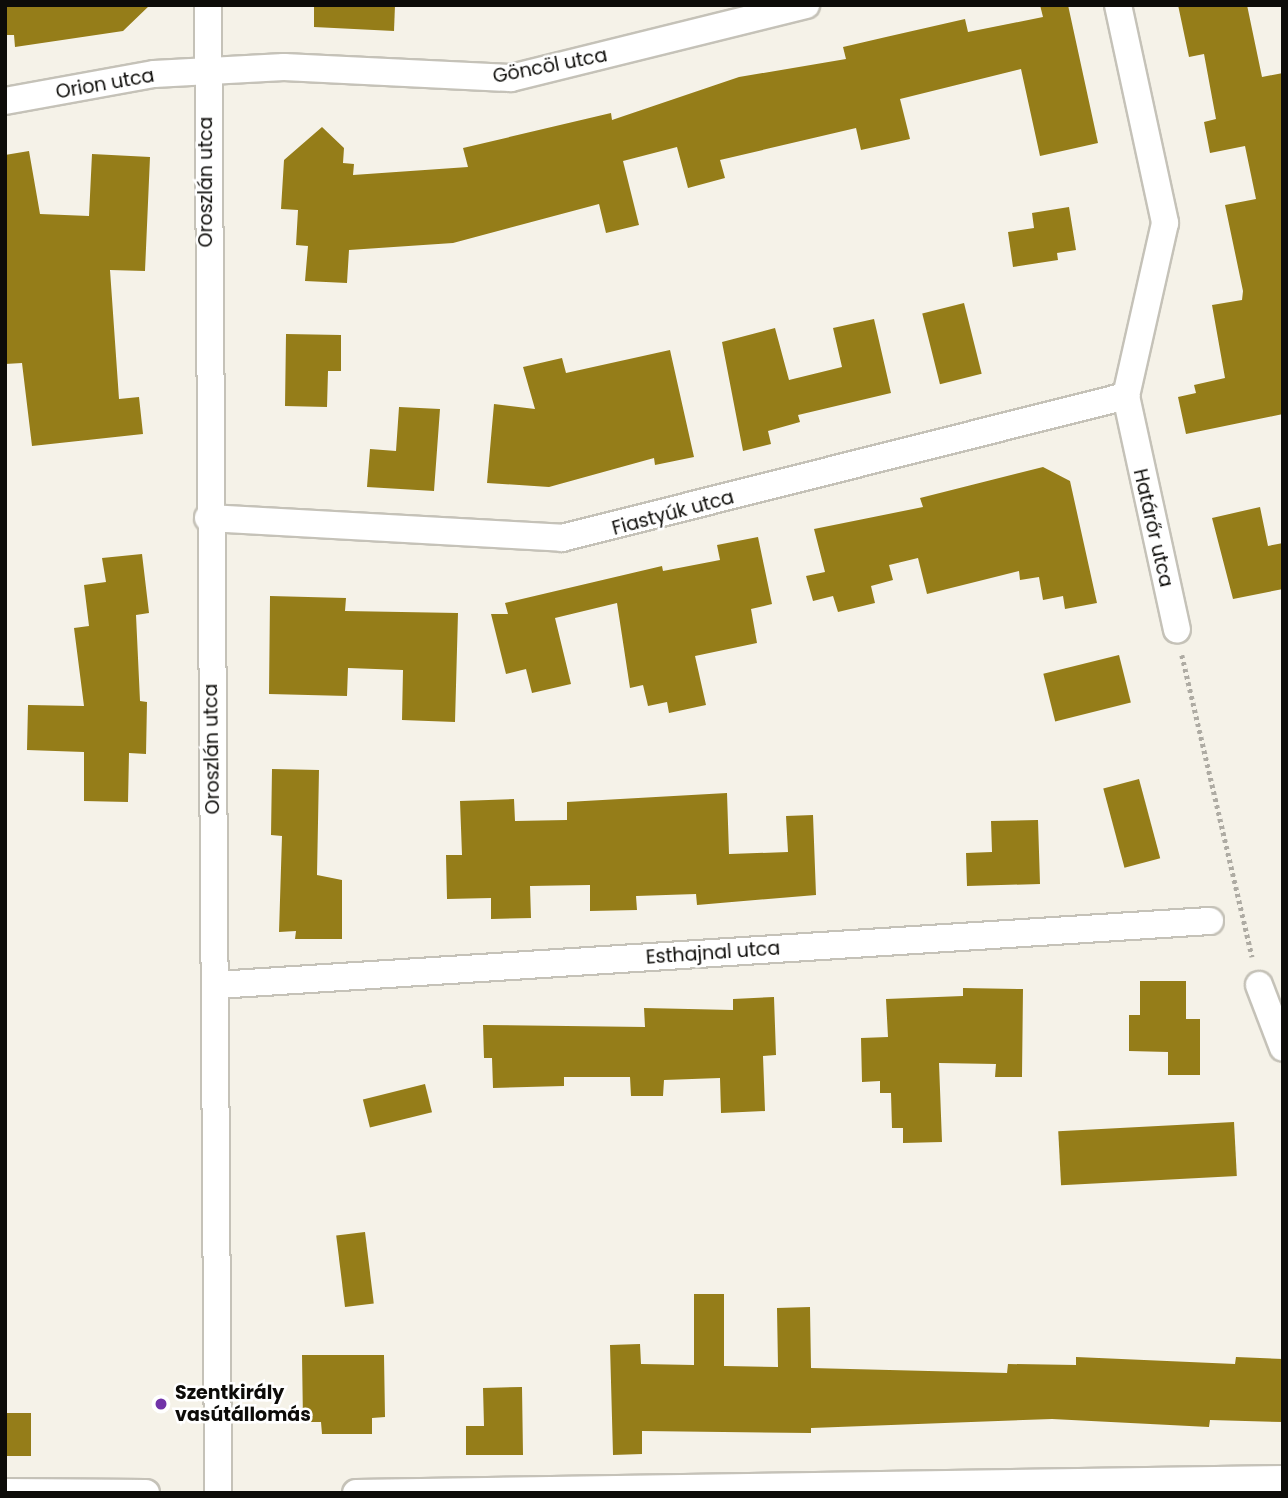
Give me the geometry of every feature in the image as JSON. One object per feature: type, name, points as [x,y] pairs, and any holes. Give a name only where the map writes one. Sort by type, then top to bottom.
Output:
[{"type":"street","name":"Oroszlán utca","points":[[208,5],[208,518],[217,985],[218,1493]]},
{"type":"street","name":"Göncöl utca","points":[[206,71],[284,67],[511,78],[806,5]]},
{"type":"street","name":"Határőr utca","points":[[1118,5],[1165,223],[1126,396],[1177,629]]},
{"type":"street","name":"Orion utca","points":[[5,101],[206,71]]},
{"type":"street","name":"Fiastyúk utca","points":[[208,518],[562,538],[1126,396]]},
{"type":"street","name":"Esthajnal utca","points":[[217,985],[1210,921]]},
{"type":"street","points":[[1259,985],[1283,1048]]},
{"type":"street","points":[[356,1493],[957,1488],[1283,1479]]},
{"type":"street","points":[[5,1492],[146,1493]]},
{"type":"path","points":[[1177,629],[1259,985]]},
{"type":"building","points":[[5,5],[150,5],[123,31],[15,47],[14,35],[5,35]]},
{"type":"building","points":[[314,5],[395,5],[394,31],[314,27]]},
{"type":"building","points":[[1040,5],[1068,5],[1098,143],[1040,156],[1021,69],[900,99],[910,139],[861,150],[856,128],[720,160],[725,178],[688,188],[677,147],[623,161],[639,225],[606,233],[599,204],[453,243],[349,250],[347,283],[305,281],[308,246],[296,245],[298,210],[281,209],[284,160],[322,127],[344,148],[343,163],[354,164],[353,175],[468,167],[463,148],[611,113],[612,120],[739,77],[846,59],[843,47],[965,19],[968,32],[1043,17]]},
{"type":"building","points":[[1178,5],[1247,5],[1262,77],[1283,73],[1283,414],[1186,434],[1178,397],[1196,393],[1194,385],[1225,378],[1212,305],[1242,300],[1243,291],[1225,205],[1256,199],[1245,146],[1210,153],[1204,122],[1216,119],[1204,54],[1189,57]]},
{"type":"building","points":[[29,151],[40,214],[89,216],[92,154],[150,157],[145,271],[110,270],[119,399],[139,397],[143,434],[32,446],[22,363],[5,364],[5,155]]},
{"type":"building","points":[[1069,207],[1076,250],[1057,253],[1058,260],[1013,267],[1008,232],[1034,228],[1032,213]]},
{"type":"building","points":[[964,303],[982,374],[940,384],[922,313]]},
{"type":"building","points":[[874,319],[891,393],[798,415],[800,422],[768,431],[771,444],[743,451],[722,342],[775,328],[789,380],[842,367],[833,328]]},
{"type":"building","points":[[286,334],[341,335],[341,371],[328,371],[327,407],[285,406]]},
{"type":"building","points":[[670,350],[694,457],[655,465],[654,458],[549,487],[487,483],[494,404],[535,409],[523,367],[562,358],[566,373]]},
{"type":"building","points":[[399,407],[440,409],[434,491],[367,487],[370,449],[396,451]]},
{"type":"building","points":[[1043,467],[1070,481],[1097,603],[1065,609],[1063,596],[1043,600],[1039,577],[1020,580],[1019,571],[927,594],[918,558],[889,565],[893,580],[871,586],[875,603],[838,612],[833,596],[813,601],[806,576],[825,572],[814,529],[923,507],[920,498]]},
{"type":"building","points":[[1260,507],[1268,546],[1283,543],[1283,589],[1233,599],[1212,518]]},
{"type":"building","points":[[758,537],[772,604],[751,609],[757,643],[695,656],[706,705],[669,713],[667,702],[648,706],[643,685],[630,688],[617,603],[555,618],[571,684],[532,693],[526,669],[506,674],[491,614],[508,614],[505,603],[662,566],[663,571],[720,560],[717,545]]},
{"type":"building","points":[[142,554],[149,613],[136,615],[140,701],[147,702],[146,754],[129,753],[128,802],[84,801],[84,752],[27,750],[28,705],[84,706],[74,628],[89,626],[84,585],[106,582],[102,558]]},
{"type":"building","points":[[270,596],[346,598],[345,611],[458,613],[455,722],[402,720],[403,670],[348,668],[347,696],[269,694]]},
{"type":"building","points":[[1119,655],[1131,703],[1055,721],[1043,674]]},
{"type":"building","points":[[272,769],[319,770],[317,875],[342,880],[342,939],[295,939],[296,931],[279,932],[282,836],[271,835]]},
{"type":"building","points":[[1139,779],[1160,858],[1124,868],[1103,789]]},
{"type":"building","points":[[727,793],[729,854],[788,852],[786,816],[813,815],[816,895],[697,905],[696,894],[636,896],[637,910],[590,911],[590,885],[530,886],[531,918],[491,919],[491,898],[447,899],[446,855],[462,855],[460,801],[514,799],[515,821],[567,820],[567,802]]},
{"type":"building","points":[[1038,820],[1040,884],[967,886],[966,853],[992,852],[991,821]]},
{"type":"building","points":[[1140,981],[1186,981],[1186,1019],[1200,1019],[1200,1075],[1168,1075],[1168,1052],[1129,1051],[1129,1015],[1140,1015]]},
{"type":"building","points":[[963,988],[1023,989],[1022,1077],[995,1077],[996,1064],[939,1063],[942,1142],[903,1143],[903,1128],[892,1128],[891,1093],[880,1093],[880,1081],[862,1082],[861,1038],[888,1037],[886,999],[963,996]]},
{"type":"building","points":[[774,997],[776,1055],[763,1056],[765,1111],[721,1113],[720,1078],[664,1080],[663,1096],[631,1096],[630,1077],[564,1077],[564,1086],[493,1088],[492,1058],[484,1058],[483,1025],[645,1027],[644,1008],[733,1010],[733,999]]},
{"type":"building","points":[[425,1084],[432,1112],[370,1128],[363,1099]]},
{"type":"building","points":[[1234,1122],[1237,1176],[1061,1185],[1058,1131]]},
{"type":"building","points":[[365,1232],[374,1303],[345,1307],[336,1236]]},
{"type":"building","points":[[694,1294],[724,1294],[724,1366],[778,1367],[777,1308],[810,1307],[811,1368],[1007,1373],[1008,1364],[1076,1365],[1076,1357],[1235,1364],[1236,1357],[1283,1359],[1283,1422],[1210,1420],[1209,1427],[1052,1419],[811,1428],[811,1433],[642,1431],[642,1454],[613,1455],[610,1345],[640,1344],[641,1364],[694,1365]]},
{"type":"building","points":[[302,1355],[384,1355],[385,1417],[372,1418],[372,1434],[322,1434],[321,1422],[303,1422]]},
{"type":"building","points":[[522,1387],[523,1455],[466,1455],[466,1426],[484,1426],[483,1388]]},
{"type":"building","points":[[5,1413],[31,1413],[31,1456],[5,1456]]},
{"type":"place","name":"Szentkirály vasútállomás","points":[[161,1404]]}]
